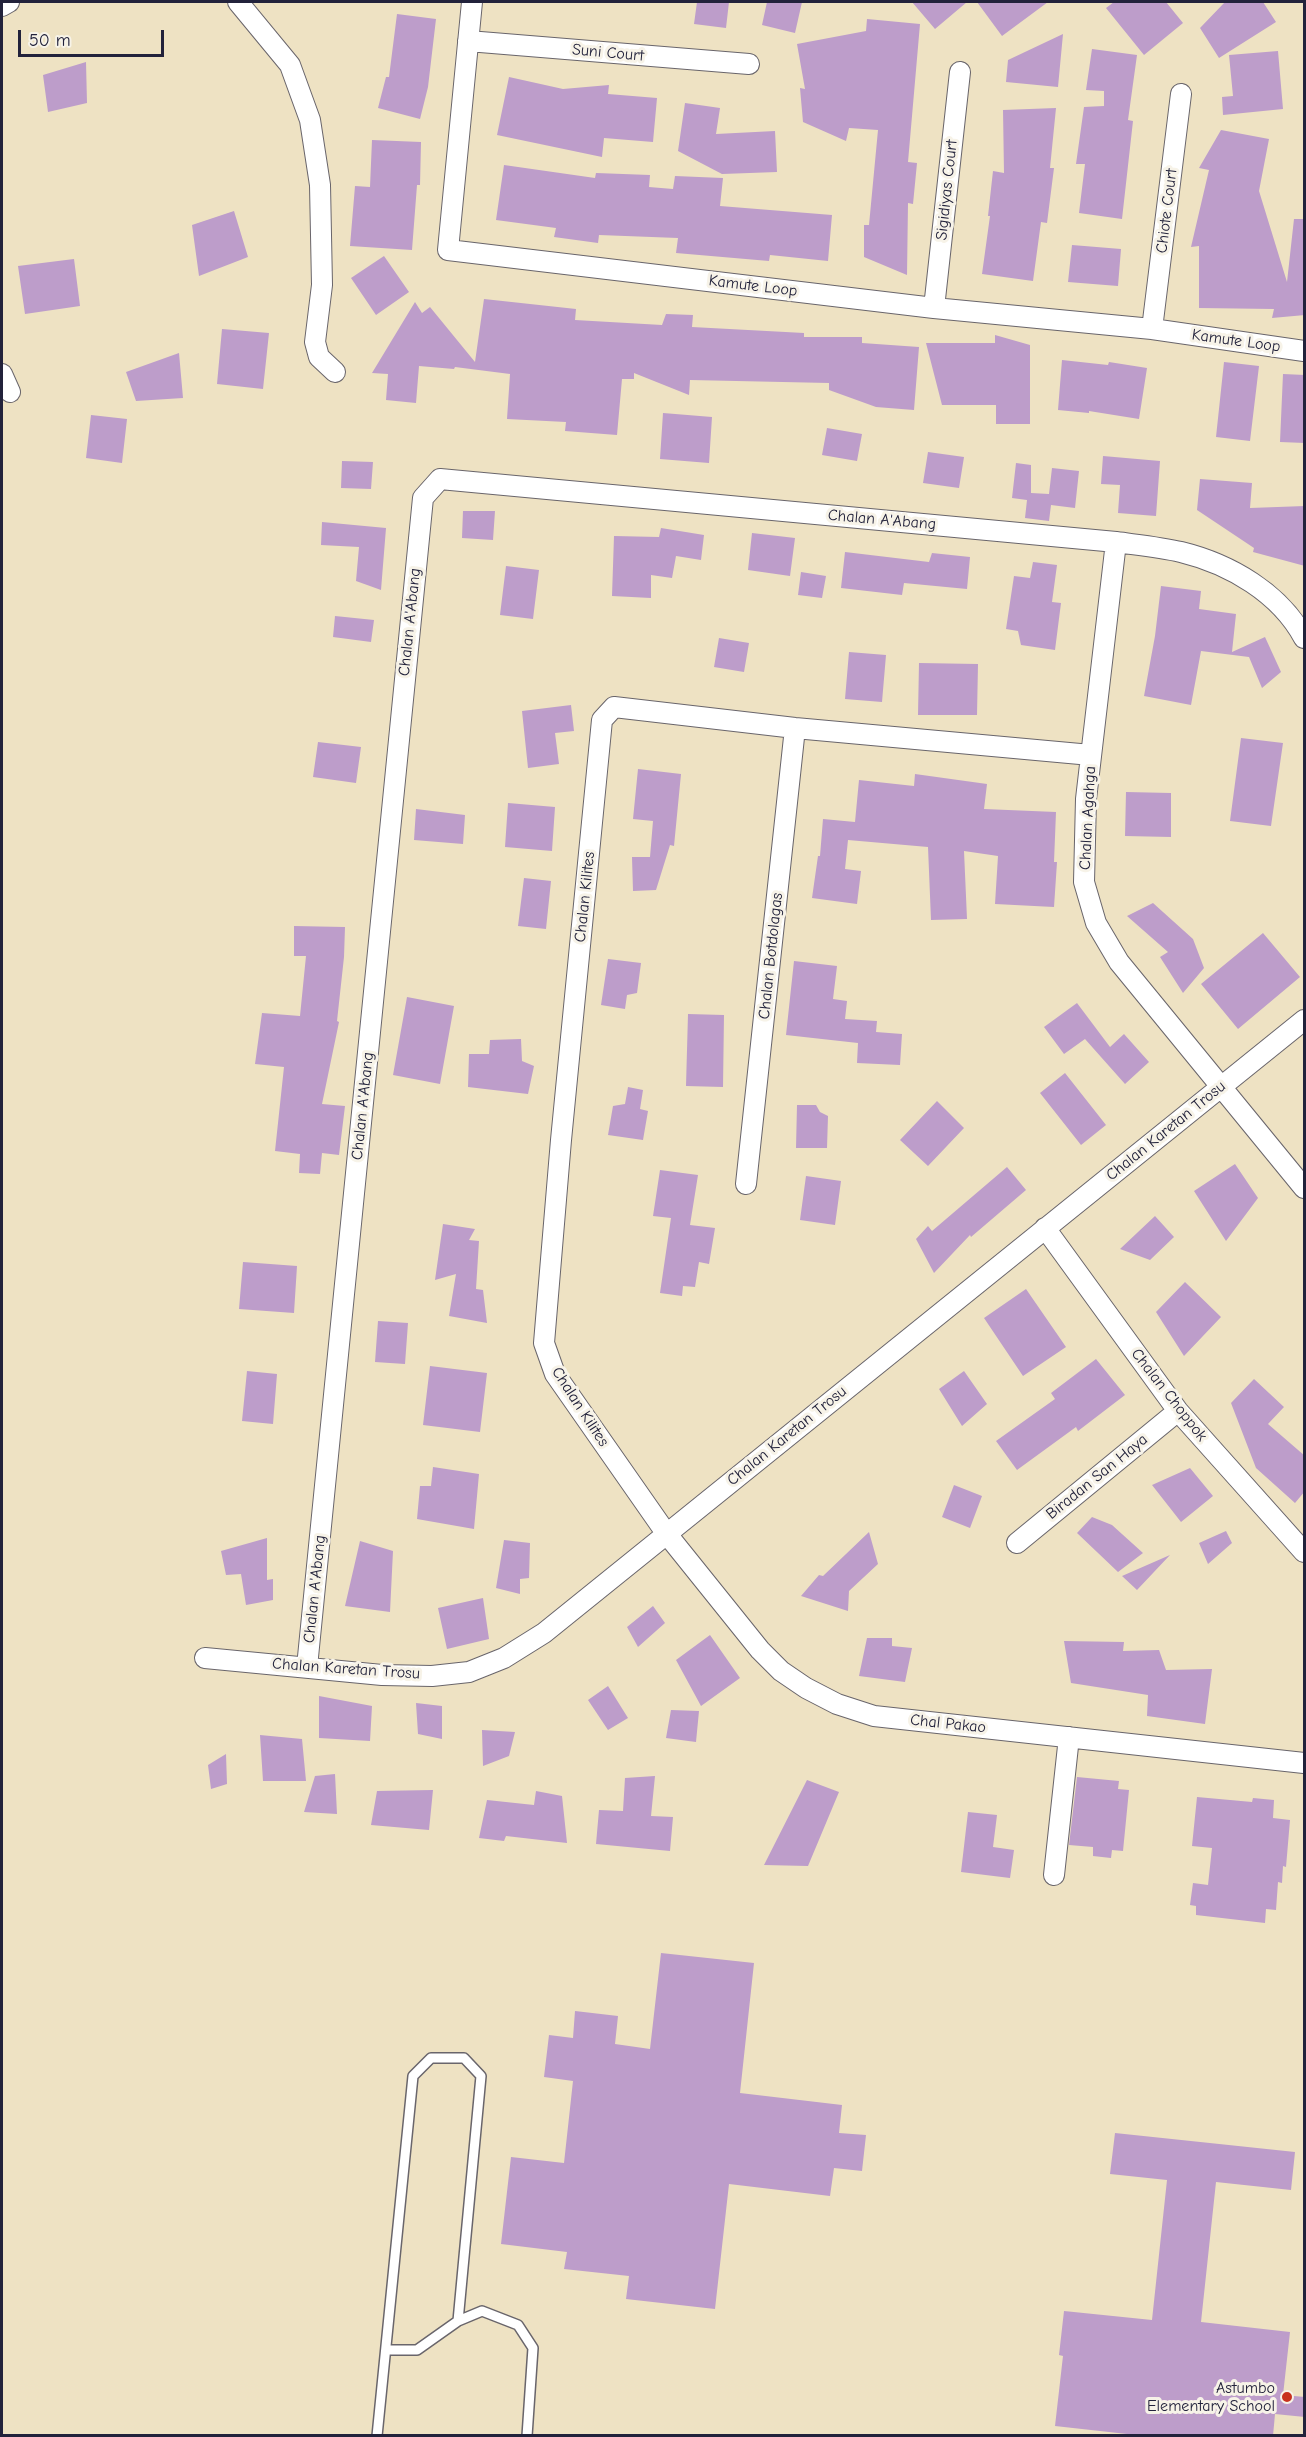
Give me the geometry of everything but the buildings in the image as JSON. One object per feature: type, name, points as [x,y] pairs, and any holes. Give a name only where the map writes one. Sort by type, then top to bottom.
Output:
[{"type":"street","points":[[2,6],[9,2]]},
{"type":"street","points":[[238,2],[290,65],[310,120],[320,185],[322,274],[315,342],[319,357],[335,372]]},
{"type":"street","name":"Kamute Loop","points":[[472,2],[448,250],[934,308],[1152,329],[1305,351]]},
{"type":"street","name":"Suni Court","points":[[468,40],[749,64]]},
{"type":"street","name":"Sigidiyas Court","points":[[934,308],[960,72]]},
{"type":"street","name":"Chiote Court","points":[[1152,329],[1181,94]]},
{"type":"street","points":[[2,374],[10,392]]},
{"type":"street","name":"Chalan A'Abang","points":[[307,1667],[423,498],[440,479],[1116,542],[1181,552],[1226,567],[1268,593],[1305,638]]},
{"type":"street","name":"Chalan Agahga","points":[[1116,542],[1086,799],[1084,882],[1096,922],[1119,962],[1305,1188]]},
{"type":"street","name":"Chalan Kilites","points":[[666,1533],[555,1374],[544,1343],[561,1140],[602,720],[614,707],[795,728],[1091,755]]},
{"type":"street","name":"Chalan Botdolagas","points":[[747,1184],[795,728]]},
{"type":"street","name":"Chalan Karetan Trosu","points":[[205,1658],[382,1675],[432,1676],[469,1672],[504,1658],[544,1633],[1305,1020]]},
{"type":"street","name":"Chalan Choppok","points":[[1046,1228],[1178,1411],[1305,1552]]},
{"type":"street","name":"Biradan San Haya","points":[[1017,1543],[1178,1411]]},
{"type":"street","name":"Chal Pakao","points":[[666,1533],[760,1650],[789,1676],[837,1704],[874,1716],[1305,1763]]},
{"type":"street","points":[[1054,1875],[1069,1737]]},
{"type":"lane","points":[[377,2436],[413,2076],[431,2058],[464,2058],[481,2076],[458,2321]]},
{"type":"lane","points":[[386,2350],[417,2350],[458,2321],[482,2311],[518,2325],[533,2348],[527,2436]]},
{"type":"place","name":"Astumbo Elementary School","points":[[1287,2397]]}]
